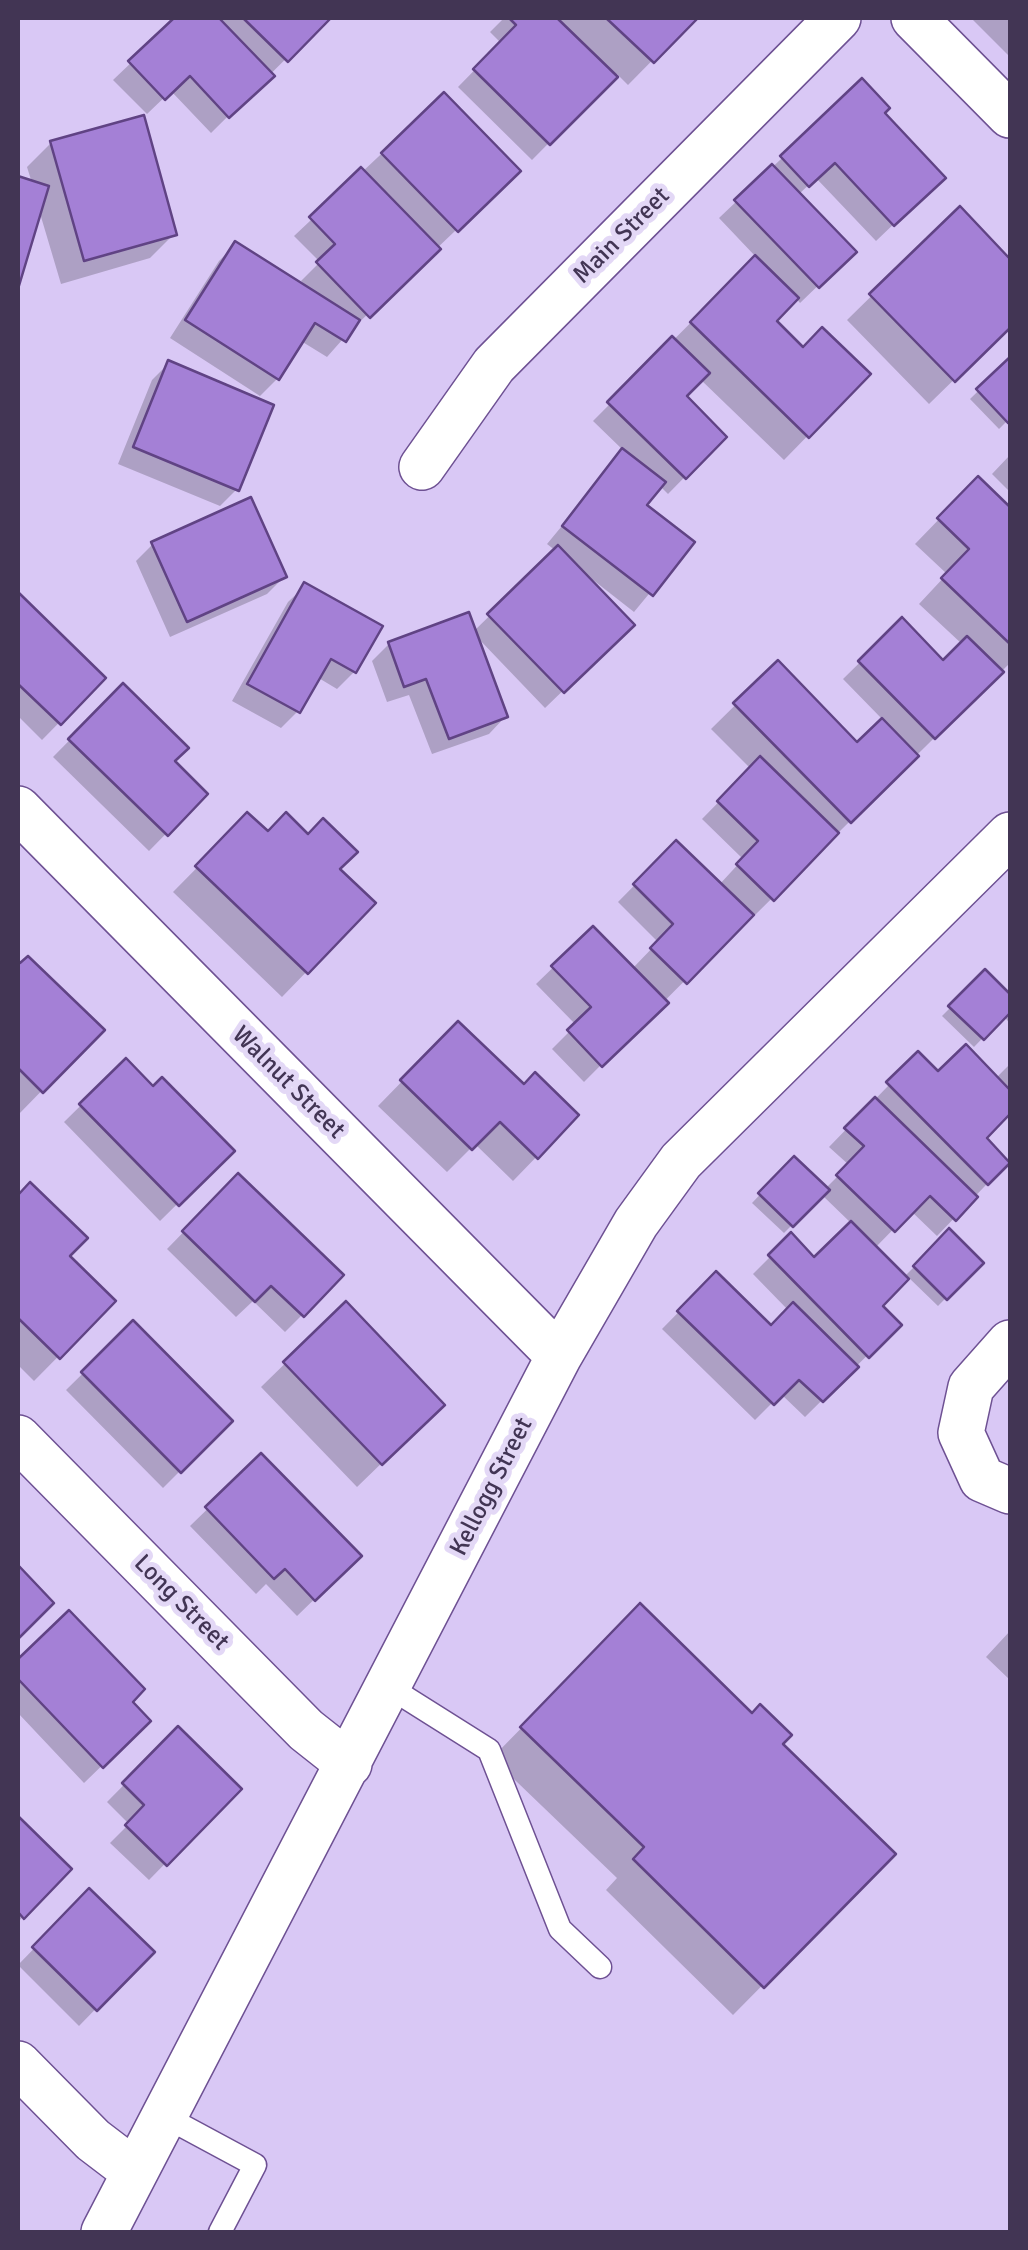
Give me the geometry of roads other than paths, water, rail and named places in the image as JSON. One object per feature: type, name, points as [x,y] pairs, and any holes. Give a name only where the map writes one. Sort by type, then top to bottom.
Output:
[{"type":"street","name":"Main Street","points":[[422,467],[494,365],[838,18]]},
{"type":"street","points":[[914,18],[1010,116]]},
{"type":"street","name":"Walnut Street","points":[[18,809],[559,1356]]},
{"type":"street","name":"Kellogg Street","points":[[104,2232],[559,1356],[636,1223],[681,1161],[1010,835]]},
{"type":"street","points":[[1010,1343],[971,1387],[961,1433],[982,1479],[1010,1490]]},
{"type":"street","name":"Long Street","points":[[18,1438],[306,1730],[348,1764]]},
{"type":"street","points":[[18,2064],[93,2140],[134,2172]]},
{"type":"lane","points":[[388,1687],[489,1750],[560,1929],[600,1966]]},
{"type":"lane","points":[[164,2116],[255,2165],[220,2232]]}]
